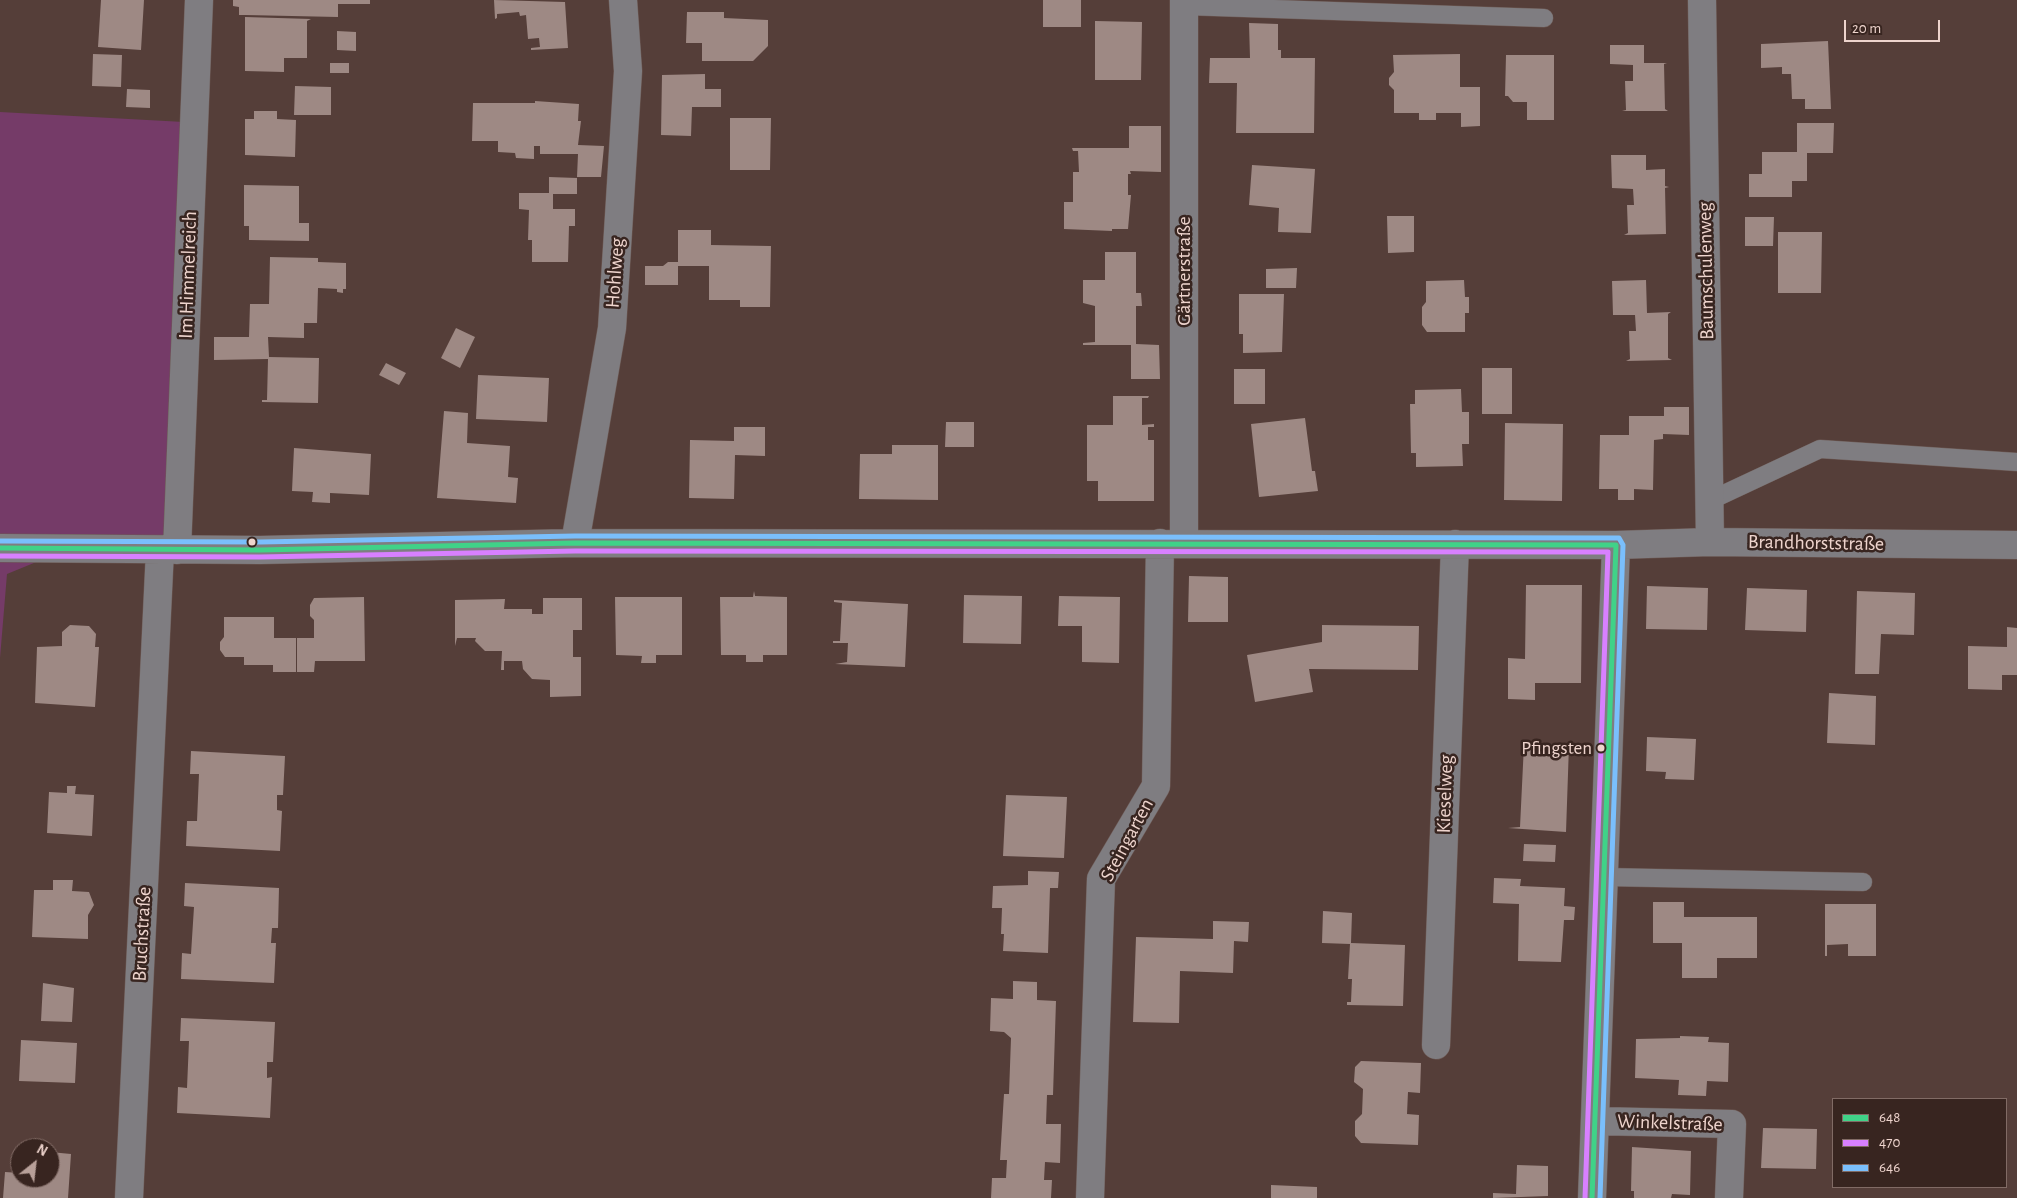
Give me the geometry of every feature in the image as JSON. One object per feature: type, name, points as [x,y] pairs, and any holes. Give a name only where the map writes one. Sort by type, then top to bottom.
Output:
[{"type":"street","name":"Im Himmelreich","points":[[169,550],[199,0]]},
{"type":"street","name":"Hohlweg","points":[[576,543],[612,328],[628,71],[623,0]]},
{"type":"street","name":"Baumschulenweg","points":[[1702,0],[1710,542]]},
{"type":"street","name":"Gärtnerstraße","points":[[1172,542],[1184,3]]},
{"type":"street","name":"Brandhorststraße","points":[[0,548],[169,550],[576,543],[1172,542],[1455,544],[1710,542],[2017,545]]},
{"type":"street","name":"Steingarten","points":[[1090,1198],[1102,880],[1156,786],[1172,542]]},
{"type":"street","name":"Kieselweg","points":[[1436,1045],[1455,544]]},
{"type":"street","points":[[1592,1198],[1616,544]]},
{"type":"street","name":"Bruchstraße","points":[[129,1198],[169,550]]},
{"type":"street","name":"Winkelstraße","points":[[1596,1121],[1732,1124],[1728,1198]]},
{"type":"lane","points":[[1184,3],[1544,18]]},
{"type":"lane","points":[[1710,501],[1820,449],[2017,462]]},
{"type":"lane","points":[[1604,877],[1863,882]]},
{"type":"shaded area","points":[[0,112],[184,122],[165,538],[85,542],[7,574],[0,658]]},
{"type":"building","points":[[101,0],[144,0],[141,50],[98,47]]},
{"type":"building","points":[[233,0],[370,0],[370,4],[338,4],[338,17],[239,15],[239,7],[233,6]]},
{"type":"building","points":[[494,0],[565,2],[568,48],[531,50],[531,48],[540,47],[539,38],[528,39],[526,15],[520,16],[519,12],[497,14],[495,19]]},
{"type":"building","points":[[1043,0],[1081,0],[1081,27],[1043,27]]},
{"type":"building","points":[[687,12],[724,12],[724,18],[768,20],[768,46],[753,61],[702,61],[702,43],[686,43]]},
{"type":"building","points":[[245,17],[311,19],[307,21],[307,58],[284,58],[284,72],[245,71]]},
{"type":"building","points":[[1095,21],[1142,22],[1141,80],[1095,80]]},
{"type":"building","points":[[1249,23],[1278,24],[1278,50],[1281,50],[1281,58],[1315,58],[1314,133],[1236,133],[1237,83],[1209,83],[1210,58],[1250,58]]},
{"type":"building","points":[[337,31],[356,32],[356,51],[337,50]]},
{"type":"building","points":[[1828,41],[1831,109],[1805,109],[1805,99],[1792,99],[1791,74],[1782,74],[1782,67],[1761,68],[1761,44]]},
{"type":"building","points":[[1610,45],[1644,45],[1644,63],[1667,63],[1664,64],[1665,109],[1668,111],[1622,111],[1626,110],[1625,81],[1633,81],[1633,65],[1610,64]]},
{"type":"building","points":[[93,54],[122,55],[121,87],[92,86]]},
{"type":"building","points":[[1460,54],[1460,87],[1480,87],[1480,126],[1461,127],[1461,113],[1436,113],[1436,120],[1419,120],[1419,113],[1394,113],[1394,90],[1389,85],[1389,78],[1394,72],[1393,55]]},
{"type":"building","points":[[1506,55],[1554,55],[1554,120],[1527,120],[1527,102],[1513,102],[1508,96],[1505,96]]},
{"type":"building","points":[[330,63],[349,63],[349,73],[330,73]]},
{"type":"building","points":[[705,74],[705,89],[721,89],[721,107],[692,107],[691,136],[661,135],[662,75]]},
{"type":"building","points":[[295,86],[331,87],[331,115],[294,115]]},
{"type":"building","points":[[127,89],[150,90],[150,108],[126,107]]},
{"type":"building","points":[[535,101],[579,104],[578,121],[581,121],[578,145],[604,146],[601,177],[577,177],[578,154],[540,154],[540,146],[534,146],[534,159],[516,158],[515,153],[498,152],[498,141],[472,141],[473,103],[535,103]]},
{"type":"building","points":[[254,111],[277,111],[277,119],[296,120],[295,157],[245,155],[245,119],[254,119]]},
{"type":"building","points":[[730,118],[771,118],[770,170],[730,170]]},
{"type":"building","points":[[1797,123],[1834,123],[1833,153],[1807,153],[1807,181],[1792,181],[1792,197],[1749,197],[1749,174],[1762,174],[1762,152],[1797,152]]},
{"type":"building","points":[[1129,126],[1161,126],[1161,172],[1130,171],[1131,174],[1128,174],[1128,195],[1131,195],[1128,229],[1112,229],[1112,231],[1064,229],[1064,202],[1073,202],[1073,172],[1079,172],[1078,151],[1073,151],[1072,148],[1129,148]]},
{"type":"building","points":[[1611,155],[1646,155],[1646,170],[1665,169],[1665,186],[1669,187],[1665,188],[1666,234],[1624,235],[1628,233],[1627,205],[1634,205],[1633,189],[1612,188]]},
{"type":"building","points":[[1252,165],[1315,169],[1311,233],[1278,232],[1279,208],[1249,205]]},
{"type":"building","points":[[549,177],[577,178],[577,194],[553,194],[553,209],[575,209],[575,226],[569,226],[568,262],[532,262],[532,240],[528,240],[529,210],[519,209],[519,193],[549,193]]},
{"type":"building","points":[[244,185],[299,186],[299,223],[309,223],[309,241],[249,240],[249,226],[244,226]]},
{"type":"building","points":[[1387,216],[1414,216],[1414,252],[1388,253]]},
{"type":"building","points":[[1745,217],[1774,217],[1773,246],[1745,246]]},
{"type":"building","points":[[678,230],[711,230],[711,245],[771,246],[770,307],[740,307],[740,300],[709,300],[709,266],[678,266],[678,285],[645,285],[645,266],[663,266],[668,262],[678,262]]},
{"type":"building","points":[[1778,232],[1822,232],[1821,293],[1778,293]]},
{"type":"building","points":[[1105,252],[1136,252],[1136,293],[1141,293],[1142,306],[1136,306],[1136,344],[1159,345],[1160,379],[1131,379],[1131,345],[1083,345],[1083,343],[1095,342],[1095,306],[1083,303],[1083,280],[1105,280]]},
{"type":"building","points":[[270,257],[318,258],[318,262],[346,263],[346,289],[343,289],[343,293],[337,292],[337,289],[318,288],[317,323],[304,323],[304,338],[268,337],[269,357],[319,358],[318,403],[262,402],[262,400],[267,400],[268,359],[214,360],[214,337],[249,337],[250,304],[269,304]]},
{"type":"building","points":[[1297,268],[1296,288],[1266,288],[1266,269]]},
{"type":"building","points":[[1464,280],[1465,297],[1469,297],[1469,313],[1465,313],[1465,332],[1427,332],[1422,325],[1422,307],[1426,302],[1426,281]]},
{"type":"building","points":[[1646,280],[1647,313],[1671,312],[1668,314],[1668,358],[1672,360],[1626,361],[1630,359],[1629,331],[1636,331],[1635,315],[1613,315],[1612,281]]},
{"type":"building","points":[[1239,294],[1284,294],[1282,352],[1243,353],[1243,334],[1239,334]]},
{"type":"building","points":[[456,328],[475,337],[460,368],[441,358]]},
{"type":"building","points":[[386,363],[406,373],[399,385],[379,375]]},
{"type":"building","points":[[1482,368],[1512,368],[1512,414],[1482,414]]},
{"type":"building","points":[[1234,369],[1265,369],[1265,404],[1234,404]]},
{"type":"building","points":[[478,375],[549,378],[547,422],[476,419]]},
{"type":"building","points":[[1461,389],[1462,412],[1469,412],[1469,444],[1462,444],[1463,466],[1416,467],[1416,453],[1411,453],[1410,404],[1415,404],[1415,390]]},
{"type":"building","points":[[1113,396],[1149,396],[1148,398],[1142,398],[1142,425],[1154,424],[1154,427],[1148,427],[1148,440],[1154,440],[1154,501],[1098,501],[1098,481],[1087,481],[1087,425],[1113,425]]},
{"type":"building","points":[[1664,407],[1689,407],[1689,435],[1663,434],[1663,439],[1654,440],[1653,490],[1634,489],[1634,500],[1618,500],[1618,489],[1599,489],[1600,435],[1629,435],[1629,416],[1664,416]]},
{"type":"building","points":[[444,411],[468,413],[467,443],[510,446],[508,477],[518,478],[516,503],[437,498]]},
{"type":"building","points":[[1305,418],[1312,471],[1315,471],[1318,491],[1259,497],[1251,424]]},
{"type":"building","points":[[946,422],[974,422],[974,447],[945,447]]},
{"type":"building","points":[[1505,423],[1563,424],[1562,501],[1504,500]]},
{"type":"building","points":[[734,427],[765,427],[765,456],[735,455],[734,499],[689,498],[690,440],[734,441]]},
{"type":"building","points":[[892,445],[938,445],[938,500],[859,499],[860,454],[892,454]]},
{"type":"building","points":[[294,448],[371,454],[369,495],[330,493],[330,503],[312,502],[313,492],[292,491]]},
{"type":"building","points":[[1189,576],[1228,577],[1228,622],[1188,622]]},
{"type":"building","points":[[1526,585],[1582,585],[1581,683],[1535,683],[1535,700],[1508,699],[1508,658],[1525,659]]},
{"type":"building","points":[[1647,586],[1708,588],[1707,630],[1646,629]]},
{"type":"building","points":[[1747,588],[1807,590],[1806,632],[1745,630]]},
{"type":"building","points":[[754,591],[755,596],[787,597],[787,655],[763,655],[763,662],[746,662],[746,655],[721,655],[720,597],[753,597]]},
{"type":"building","points":[[1857,591],[1915,593],[1914,635],[1881,634],[1879,674],[1855,674]]},
{"type":"building","points":[[964,595],[1022,596],[1021,644],[963,643]]},
{"type":"building","points":[[1059,596],[1120,597],[1119,663],[1082,662],[1082,626],[1058,626]]},
{"type":"building","points":[[364,597],[365,661],[315,661],[314,672],[297,672],[297,638],[314,638],[314,620],[310,616],[310,605],[314,598]]},
{"type":"building","points":[[615,597],[682,597],[682,655],[656,655],[656,663],[641,663],[642,656],[616,655]]},
{"type":"building","points":[[543,598],[582,598],[582,630],[573,630],[573,657],[581,657],[581,696],[550,697],[550,680],[532,679],[523,669],[522,661],[504,661],[504,670],[501,670],[502,651],[485,651],[475,641],[476,638],[457,638],[455,646],[455,600],[505,599],[504,609],[532,609],[532,614],[543,614]]},
{"type":"building","points":[[834,600],[908,604],[905,667],[835,664],[847,662],[848,643],[833,643],[833,641],[840,641],[842,603],[834,602]]},
{"type":"building","points":[[224,617],[274,617],[274,638],[296,638],[296,672],[273,672],[273,665],[244,665],[244,657],[225,657],[220,650],[220,642],[224,637]]},
{"type":"building","points":[[70,625],[89,626],[96,634],[95,647],[99,647],[95,707],[35,703],[37,647],[62,646],[62,632]]},
{"type":"building","points":[[1322,625],[1419,626],[1418,670],[1309,669],[1313,692],[1255,702],[1247,655],[1322,642]]},
{"type":"building","points":[[2007,627],[2017,628],[2017,675],[2002,675],[2002,690],[1968,689],[1968,646],[2007,647]]},
{"type":"building","points":[[1829,693],[1876,696],[1875,745],[1827,743]]},
{"type":"building","points":[[1647,737],[1696,739],[1694,780],[1665,779],[1666,772],[1646,771]]},
{"type":"building","points":[[1524,744],[1569,745],[1566,832],[1508,828],[1520,827]]},
{"type":"building","points":[[191,751],[285,756],[283,795],[277,795],[277,810],[282,811],[280,851],[186,846],[187,821],[197,821],[199,774],[190,774]]},
{"type":"building","points":[[67,786],[76,786],[75,794],[94,795],[92,836],[47,833],[49,792],[67,793]]},
{"type":"building","points":[[1006,795],[1067,797],[1064,858],[1003,856]]},
{"type":"building","points":[[1524,844],[1556,845],[1555,862],[1523,861]]},
{"type":"building","points":[[1028,871],[1059,872],[1058,888],[1050,888],[1048,953],[1003,951],[1004,934],[1001,934],[1002,908],[992,908],[993,886],[1028,885]]},
{"type":"building","points":[[1494,878],[1521,879],[1520,886],[1565,888],[1564,906],[1575,907],[1574,920],[1564,920],[1561,962],[1518,961],[1519,904],[1493,903]]},
{"type":"building","points":[[53,880],[73,880],[72,891],[89,892],[94,905],[88,915],[88,939],[32,937],[34,890],[53,890]]},
{"type":"building","points":[[185,883],[279,888],[278,928],[272,928],[271,943],[276,943],[274,983],[181,979],[182,953],[191,954],[194,907],[184,906]]},
{"type":"building","points":[[1653,902],[1684,902],[1684,917],[1757,917],[1757,958],[1717,958],[1717,978],[1682,978],[1682,943],[1653,943]]},
{"type":"building","points":[[1825,904],[1876,904],[1876,956],[1848,956],[1848,944],[1827,945],[1827,956],[1825,956]]},
{"type":"building","points":[[1323,911],[1352,913],[1351,943],[1405,945],[1403,1006],[1347,1005],[1347,1002],[1351,1002],[1352,979],[1348,979],[1350,944],[1322,943]]},
{"type":"building","points":[[1213,921],[1249,922],[1248,942],[1234,941],[1233,973],[1180,971],[1179,1023],[1133,1022],[1136,937],[1213,939]]},
{"type":"building","points":[[1013,981],[1037,982],[1037,1000],[1056,1001],[1053,1095],[1047,1095],[1046,1124],[1061,1124],[1060,1163],[1045,1162],[1044,1180],[1052,1180],[1051,1198],[991,1198],[992,1178],[1006,1178],[1007,1160],[1000,1160],[1004,1094],[1009,1094],[1011,1038],[1004,1032],[990,1031],[991,998],[1013,999]]},
{"type":"building","points":[[43,983],[74,988],[72,1022],[41,1021]]},
{"type":"building","points":[[181,1018],[275,1022],[273,1062],[267,1062],[267,1078],[272,1077],[270,1118],[177,1113],[178,1087],[187,1088],[189,1041],[180,1041]]},
{"type":"building","points":[[1680,1036],[1709,1037],[1708,1042],[1729,1043],[1728,1082],[1707,1081],[1706,1096],[1678,1095],[1679,1080],[1635,1078],[1636,1039],[1680,1038]]},
{"type":"building","points":[[21,1040],[77,1043],[75,1083],[19,1081]]},
{"type":"building","points":[[1361,1061],[1421,1063],[1420,1093],[1408,1092],[1407,1114],[1419,1115],[1418,1145],[1361,1143],[1355,1136],[1355,1121],[1362,1114],[1363,1089],[1354,1082],[1355,1067]]},
{"type":"building","points":[[1763,1128],[1817,1129],[1816,1169],[1761,1168]]},
{"type":"building","points":[[1632,1147],[1691,1151],[1690,1195],[1672,1194],[1671,1198],[1634,1198],[1634,1191],[1631,1191]]},
{"type":"building","points":[[60,1153],[71,1154],[68,1198],[3,1198],[5,1172],[10,1172],[10,1188],[60,1188]]},
{"type":"building","points":[[1517,1165],[1548,1166],[1548,1196],[1493,1198],[1493,1193],[1516,1194]]},
{"type":"building","points":[[1271,1185],[1317,1187],[1317,1198],[1271,1198]]},
{"type":"transit line","name":"646","points":[[0,541],[260,542],[575,536],[1619,538],[1623,545],[1600,1198]]},
{"type":"transit line","name":"648","points":[[0,548],[260,550],[575,543],[1616,545]]},
{"type":"transit line","name":"648","points":[[1592,1198],[1616,545]]},
{"type":"transit line","name":"470","points":[[0,556],[260,557],[575,551],[1608,552],[1585,1198]]},
{"type":"place","name":"Pfingsten","points":[[1601,748]]}]
